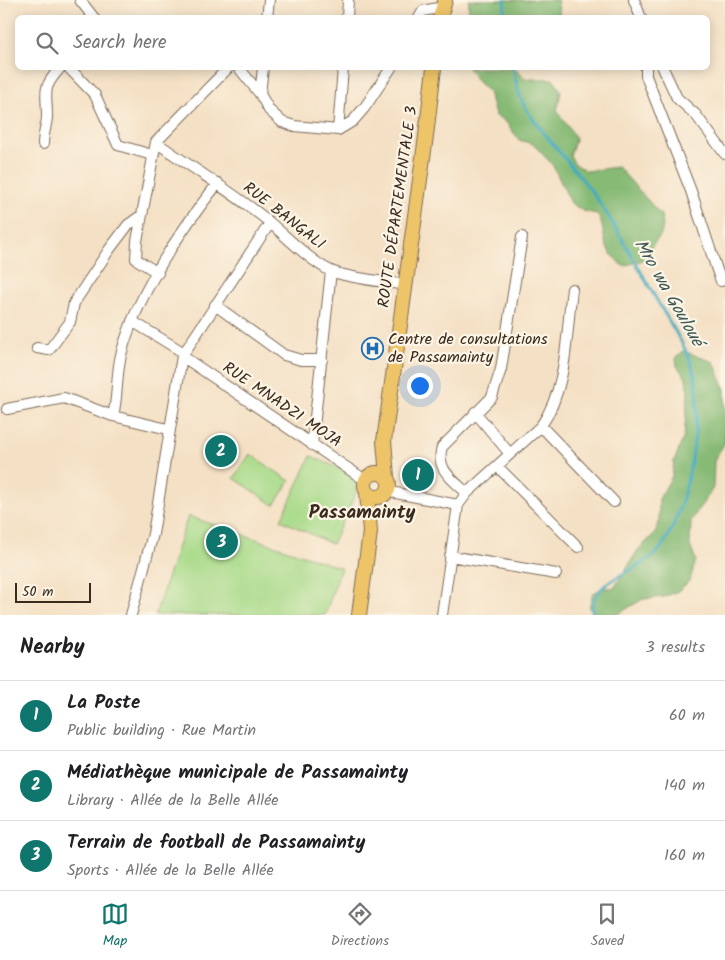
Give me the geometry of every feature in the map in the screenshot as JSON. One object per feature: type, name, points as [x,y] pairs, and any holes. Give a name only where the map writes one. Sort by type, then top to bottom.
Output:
[{"type":"main road","name":"ROUTE DÉPARTEMENTALE 3","points":[[370,532],[387,487],[384,440],[434,70]]},
{"type":"main road","name":"ROUTE DÉPARTEMENTALE 3","points":[[359,615],[370,532],[368,482],[384,440]]},
{"type":"main road","points":[[380,472],[387,487],[378,497],[368,482],[380,472]]},
{"type":"street","points":[[80,0],[92,15]]},
{"type":"street","points":[[267,15],[269,0]]},
{"type":"street","points":[[347,15],[348,0]]},
{"type":"street","points":[[634,0],[640,15]]},
{"type":"street","points":[[421,15],[423,11],[443,8]]},
{"type":"street","points":[[43,144],[47,118],[44,95],[50,80],[58,70]]},
{"type":"street","points":[[71,70],[94,95],[118,146],[152,155]]},
{"type":"street","points":[[158,273],[136,259],[137,241],[156,142],[226,70]]},
{"type":"street","points":[[241,70],[260,94],[269,110],[282,122],[294,126],[338,130],[353,121],[365,107],[390,70]]},
{"type":"street","points":[[260,94],[263,70]]},
{"type":"street","points":[[338,130],[343,70]]},
{"type":"street","points":[[646,70],[646,76],[691,191],[718,273],[722,280],[725,280]]},
{"type":"street","points":[[664,70],[677,98],[696,115],[725,154]]},
{"type":"street","name":"RUE BANGALI","points":[[156,142],[196,171],[218,183],[331,271],[406,286]]},
{"type":"street","points":[[114,416],[121,357],[132,321],[186,224],[218,183]]},
{"type":"street","points":[[37,348],[49,350],[70,322],[74,302],[128,225],[142,215]]},
{"type":"street","points":[[131,615],[153,534],[168,429],[182,356],[270,222]]},
{"type":"street","points":[[468,493],[444,472],[439,457],[442,448],[475,412],[492,397],[501,369],[522,237]]},
{"type":"street","points":[[312,444],[331,271]]},
{"type":"street","points":[[442,615],[458,505],[468,493],[541,426],[554,402],[561,381],[572,289]]},
{"type":"street","points":[[215,305],[284,355],[301,360],[322,360]]},
{"type":"street","name":"RUE MNADZI MOJA","points":[[132,321],[181,351],[182,356],[368,482]]},
{"type":"street","points":[[7,409],[64,398],[114,416],[168,429]]},
{"type":"street","points":[[475,412],[510,454]]},
{"type":"street","points":[[541,426],[614,502]]},
{"type":"street","points":[[498,467],[578,547]]},
{"type":"street","points":[[387,487],[396,494],[458,505]]},
{"type":"street","points":[[450,556],[556,574]]},
{"type":"green space","points":[[469,0],[557,0],[560,15],[534,14],[468,15]]},
{"type":"green space","points":[[469,70],[517,70],[525,79],[553,79],[561,91],[557,111],[576,138],[570,155],[574,163],[586,171],[618,167],[661,215],[663,225],[661,235],[652,246],[646,259],[624,266],[619,263],[607,247],[597,214],[583,211],[571,203],[552,164],[533,144],[519,140],[506,122],[495,115],[489,92],[478,82]]},
{"type":"green space","points":[[683,351],[714,362],[725,390],[725,442],[714,461],[713,488],[691,521],[690,546],[696,560],[690,580],[680,590],[664,597],[643,599],[616,615],[595,615],[589,608],[593,593],[603,588],[614,588],[638,550],[655,533],[659,522],[659,499],[672,476],[674,462],[684,436],[688,393],[686,378],[677,366],[676,358]]},
{"type":"green space","points":[[250,454],[290,481],[274,505],[234,478]]},
{"type":"green space","points":[[311,456],[356,476],[356,493],[332,544],[281,520]]},
{"type":"green space","points":[[188,516],[341,568],[325,615],[155,615]]},
{"type":"waterway","name":"Mro wa Gouloué","points":[[504,15],[505,0]]},
{"type":"waterway","name":"Mro wa Gouloué","points":[[513,70],[519,93],[525,107],[597,199],[614,226],[685,349],[696,381],[697,410],[693,451],[678,514],[661,548],[653,556],[607,584],[598,592],[593,602],[593,615]]},
{"type":"place","name":"Centre de consultations de Passamainty","points":[[372,348]]},
{"type":"place","name":"Médiathèque municipale de Passamainty","points":[[221,451]]},
{"type":"place","name":"La Poste","points":[[418,475]]},
{"type":"place","name":"Terrain de football de Passamainty","points":[[222,542]]},
{"type":"district","name":"Passamainty","points":[[362,513]]}]
